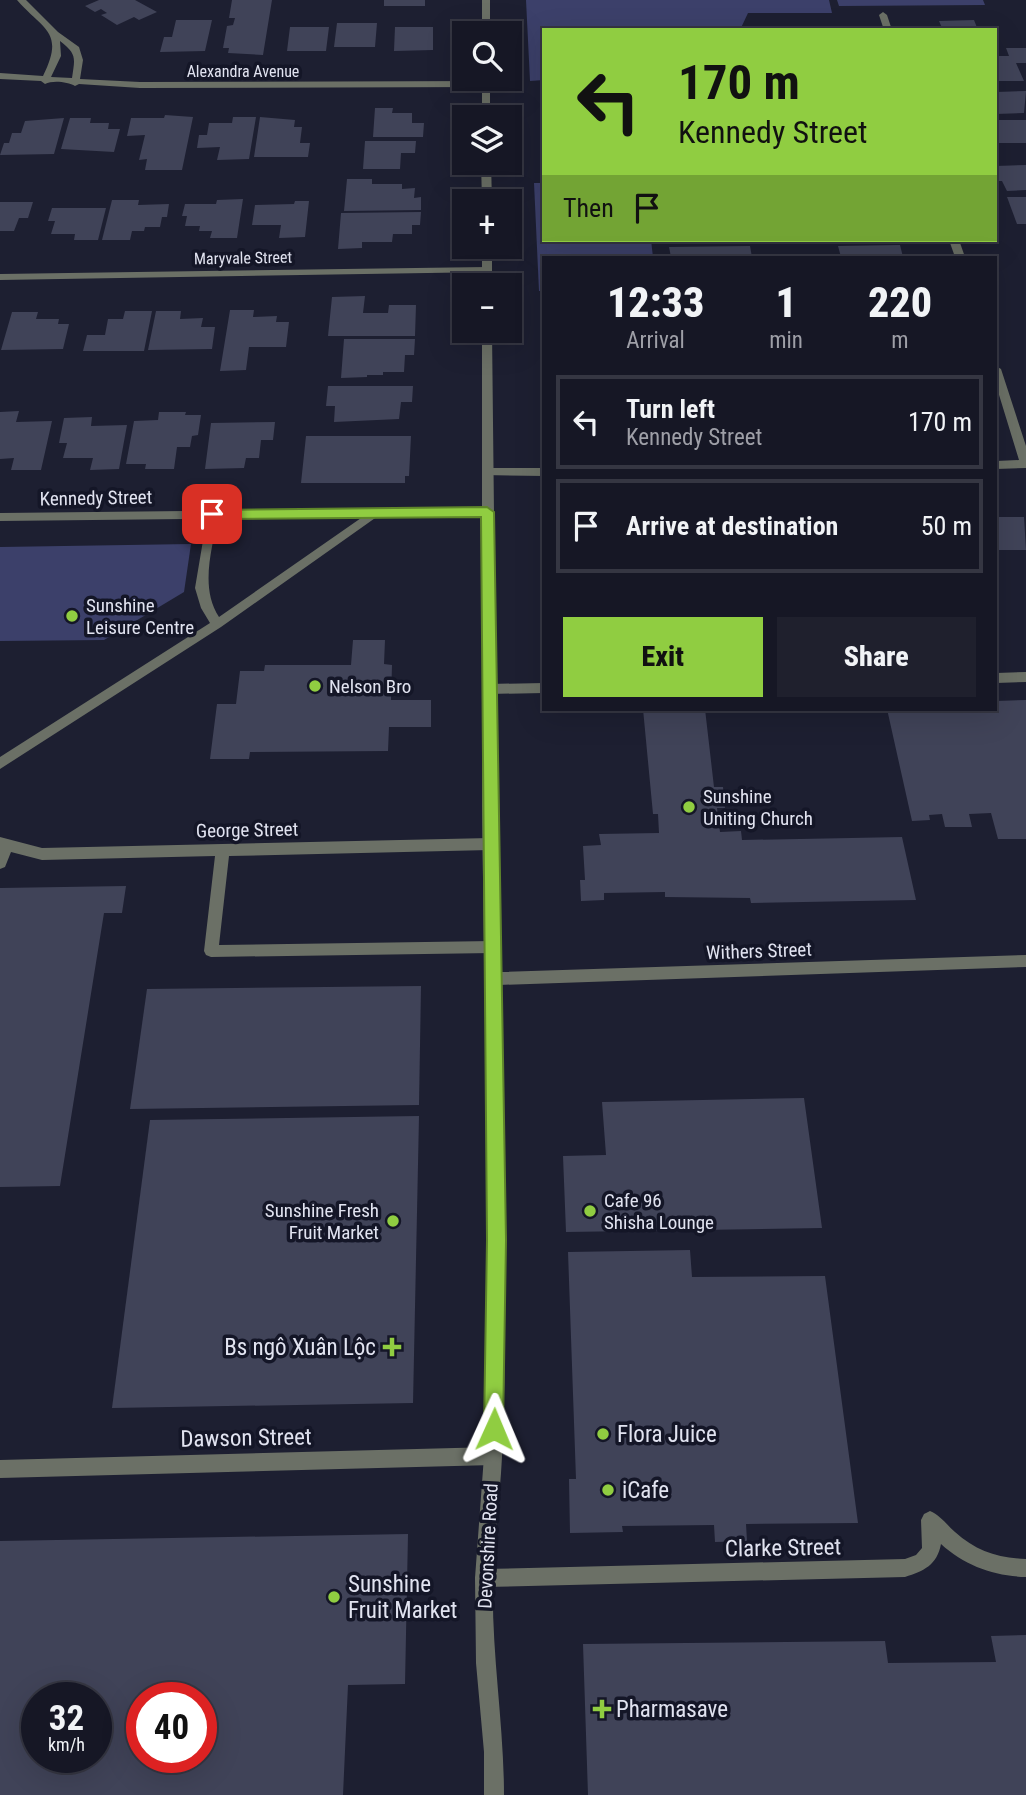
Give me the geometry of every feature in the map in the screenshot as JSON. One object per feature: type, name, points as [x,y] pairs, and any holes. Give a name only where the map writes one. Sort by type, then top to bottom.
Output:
[{"type":"street","points":[[21,0],[55,34],[76,49],[79,60],[75,83]]},
{"type":"street","points":[[486,0],[486,21]]},
{"type":"street","points":[[883,15],[887,28]]},
{"type":"street","points":[[45,81],[57,57],[55,34]]},
{"type":"street","name":"Alexandra Avenue","points":[[0,76],[75,83],[208,86],[452,82]]},
{"type":"street","points":[[487,259],[487,270]]},
{"type":"street","name":"Maryvale Street","points":[[0,276],[487,270]]},
{"type":"street","name":"Devonshire Road","points":[[487,343],[489,844],[494,947],[496,1240],[493,1456],[484,1578],[485,1663],[494,1752],[494,1795]]},
{"type":"street","points":[[997,372],[1026,464],[997,465]]},
{"type":"street","points":[[487,472],[542,472]]},
{"type":"street","name":"Kennedy Street","points":[[0,517],[487,512]]},
{"type":"street","points":[[3,756],[217,624],[374,513]]},
{"type":"street","points":[[212,514],[201,588],[207,608],[217,624]]},
{"type":"street","points":[[997,678],[1026,677]]},
{"type":"street","points":[[489,689],[542,688]]},
{"type":"street","points":[[0,863],[3,844]]},
{"type":"street","name":"George Street","points":[[3,844],[42,854],[489,844]]},
{"type":"street","points":[[223,850],[211,951],[494,947]]},
{"type":"street","name":"Withers Street","points":[[494,979],[1026,961]]},
{"type":"street","name":"Dawson Street","points":[[0,1468],[493,1456]]},
{"type":"street","name":"Clarke Street","points":[[484,1578],[897,1569],[918,1565],[930,1557],[930,1520],[947,1539],[981,1562],[1004,1569],[1026,1568]]},
{"type":"shaded area","points":[[526,0],[829,0],[832,13],[748,13],[741,28],[542,28],[542,80],[530,81]]},
{"type":"shaded area","points":[[837,0],[983,0],[985,5],[839,6]]},
{"type":"shaded area","points":[[534,183],[542,183],[542,242],[651,242],[653,256],[542,256],[542,291],[539,291]]},
{"type":"shaded area","name":"Sunshine Leisure Centre","points":[[191,544],[184,592],[104,640],[0,641],[0,547]]},
{"type":"building","points":[[99,0],[135,0],[157,12],[139,20],[134,17],[117,25],[101,15],[107,13],[101,9],[95,12],[85,6]]},
{"type":"building","points":[[232,0],[272,0],[263,55],[228,53],[229,48],[223,48],[227,26],[233,25],[235,18],[229,18]]},
{"type":"building","points":[[384,0],[425,0],[425,6],[384,6]]},
{"type":"building","points":[[176,20],[212,20],[205,51],[160,52],[164,37],[172,37]]},
{"type":"building","points":[[974,20],[977,28],[942,28],[939,21]]},
{"type":"building","points":[[337,23],[377,23],[375,47],[334,47]]},
{"type":"building","points":[[290,27],[329,27],[326,51],[287,51]]},
{"type":"building","points":[[395,27],[433,27],[433,50],[394,51]]},
{"type":"building","points":[[1006,48],[1026,48],[1026,63],[1016,63],[1024,81],[997,81],[997,56],[1009,56]]},
{"type":"building","points":[[1026,91],[1024,113],[997,114],[997,92]]},
{"type":"building","points":[[375,108],[393,108],[392,113],[412,113],[412,123],[424,123],[423,137],[373,137]]},
{"type":"building","points":[[165,115],[193,117],[182,170],[145,170],[147,159],[139,160],[145,135],[127,136],[131,118],[164,118]]},
{"type":"building","points":[[233,117],[256,117],[249,159],[217,160],[220,147],[197,148],[199,135],[207,135],[209,123],[232,123]]},
{"type":"building","points":[[260,117],[295,120],[294,127],[302,127],[300,143],[310,143],[308,157],[254,157]]},
{"type":"building","points":[[64,118],[54,154],[0,155],[4,143],[9,143],[12,133],[21,133],[25,121]]},
{"type":"building","points":[[70,118],[91,118],[90,123],[109,123],[108,129],[120,129],[114,152],[61,149]]},
{"type":"building","points":[[997,120],[1026,120],[1026,143],[997,143]]},
{"type":"building","points":[[365,141],[416,141],[415,153],[401,153],[400,169],[363,169]]},
{"type":"building","points":[[1026,165],[1026,190],[1007,191],[1002,181],[998,181],[997,166]]},
{"type":"building","points":[[347,179],[372,179],[372,184],[402,184],[402,189],[415,188],[414,198],[421,197],[421,210],[344,211]]},
{"type":"building","points":[[1007,197],[1026,197],[1026,224],[1017,224]]},
{"type":"building","points":[[243,199],[237,238],[210,238],[212,231],[199,231],[200,226],[185,226],[187,216],[182,216],[185,204],[216,204],[217,200]]},
{"type":"building","points":[[112,200],[139,200],[138,205],[169,204],[167,217],[162,217],[160,227],[145,227],[144,231],[132,231],[130,240],[102,240]]},
{"type":"building","points":[[295,201],[309,201],[305,237],[279,238],[281,225],[252,225],[255,205],[294,204]]},
{"type":"building","points":[[0,202],[33,202],[28,218],[19,218],[14,231],[0,231]]},
{"type":"building","points":[[52,208],[106,208],[98,240],[74,240],[75,234],[51,234],[55,221],[48,221]]},
{"type":"building","points":[[421,212],[420,225],[412,225],[412,234],[393,234],[392,242],[362,242],[362,248],[338,249],[341,213]]},
{"type":"building","points":[[900,245],[903,256],[841,256],[838,246]]},
{"type":"building","points":[[750,246],[752,256],[671,256],[669,247]]},
{"type":"building","points":[[365,296],[363,313],[388,313],[389,305],[416,305],[415,336],[328,336],[332,297]]},
{"type":"building","points":[[230,310],[254,310],[253,317],[277,316],[276,322],[289,322],[286,347],[249,347],[246,370],[220,371]]},
{"type":"building","points":[[125,311],[152,311],[144,351],[83,351],[87,335],[105,335],[108,319],[123,319]]},
{"type":"building","points":[[156,311],[181,311],[180,319],[203,318],[201,327],[215,327],[212,349],[148,350]]},
{"type":"building","points":[[12,312],[38,312],[36,319],[59,319],[58,324],[69,324],[63,349],[1,350]]},
{"type":"building","points":[[344,339],[415,339],[414,355],[405,355],[404,372],[341,378]]},
{"type":"building","points":[[328,386],[413,386],[412,402],[401,402],[399,419],[334,422],[335,406],[326,406]]},
{"type":"building","points":[[19,411],[16,422],[52,421],[41,470],[11,470],[14,458],[0,459],[0,412]]},
{"type":"building","points":[[159,412],[201,415],[198,435],[192,436],[190,447],[177,447],[174,469],[145,469],[146,464],[126,464],[134,421],[158,420]]},
{"type":"building","points":[[92,417],[91,426],[127,425],[119,469],[90,470],[93,458],[63,458],[67,443],[59,443],[64,418]]},
{"type":"building","points":[[275,422],[273,440],[261,440],[259,458],[246,458],[244,468],[205,469],[211,423]]},
{"type":"building","points":[[306,436],[411,436],[409,476],[405,476],[405,483],[301,483]]},
{"type":"building","points":[[997,517],[1024,517],[1026,550],[997,550]]},
{"type":"building","name":"Nelson Bro","points":[[353,640],[385,640],[384,664],[392,665],[391,700],[431,700],[431,727],[389,727],[388,751],[250,752],[249,759],[210,759],[217,704],[236,704],[240,671],[264,671],[265,665],[351,665]]},
{"type":"building","points":[[1026,700],[1026,839],[998,839],[991,813],[969,814],[972,827],[945,827],[942,814],[929,815],[930,820],[912,821],[887,711],[997,711],[997,701]]},
{"type":"building","name":"Sunshine Uniting Church","points":[[643,711],[705,711],[714,787],[723,787],[725,808],[717,808],[720,832],[741,831],[742,840],[902,837],[916,900],[751,903],[750,898],[665,897],[665,892],[604,893],[604,900],[581,901],[580,880],[585,880],[583,846],[601,845],[599,834],[659,833],[658,814],[653,814]]},
{"type":"building","points":[[126,886],[122,913],[104,913],[60,1186],[0,1187],[0,888]]},
{"type":"building","points":[[421,986],[419,1105],[130,1109],[147,989]]},
{"type":"building","points":[[804,1098],[822,1228],[566,1232],[563,1156],[606,1155],[602,1102]]},
{"type":"building","points":[[419,1116],[413,1403],[112,1408],[150,1120]]},
{"type":"building","points":[[690,1250],[692,1277],[825,1276],[858,1523],[746,1524],[747,1541],[715,1542],[714,1525],[622,1526],[623,1532],[570,1533],[569,1479],[576,1479],[568,1252]]},
{"type":"building","points":[[408,1534],[405,1684],[348,1685],[343,1795],[0,1795],[0,1541]]},
{"type":"building","points":[[1026,1635],[1026,1795],[588,1795],[583,1644],[885,1641],[888,1663],[996,1662],[991,1636]]},
{"type":"place","name":"Sunshine Leisure Centre","points":[[72,616]]},
{"type":"place","name":"Nelson Bro","points":[[315,686]]},
{"type":"place","name":"Sunshine Uniting Church","points":[[689,807]]},
{"type":"place","name":"Cafe 96 Shisha Lounge","points":[[590,1211]]},
{"type":"place","name":"Sunshine Fresh Fruit Market","points":[[393,1221]]},
{"type":"place","name":"Bs ngô Xuân Lộc","points":[[392,1347]]},
{"type":"place","name":"Flora Juice","points":[[603,1434]]},
{"type":"place","name":"iCafe","points":[[608,1490]]},
{"type":"place","name":"Sunshine Fruit Market","points":[[334,1597]]},
{"type":"place","name":"Pharmasave","points":[[602,1709]]},
{"type":"route","points":[[212,514],[487,512],[490,884],[494,947],[494,1429]]}]
